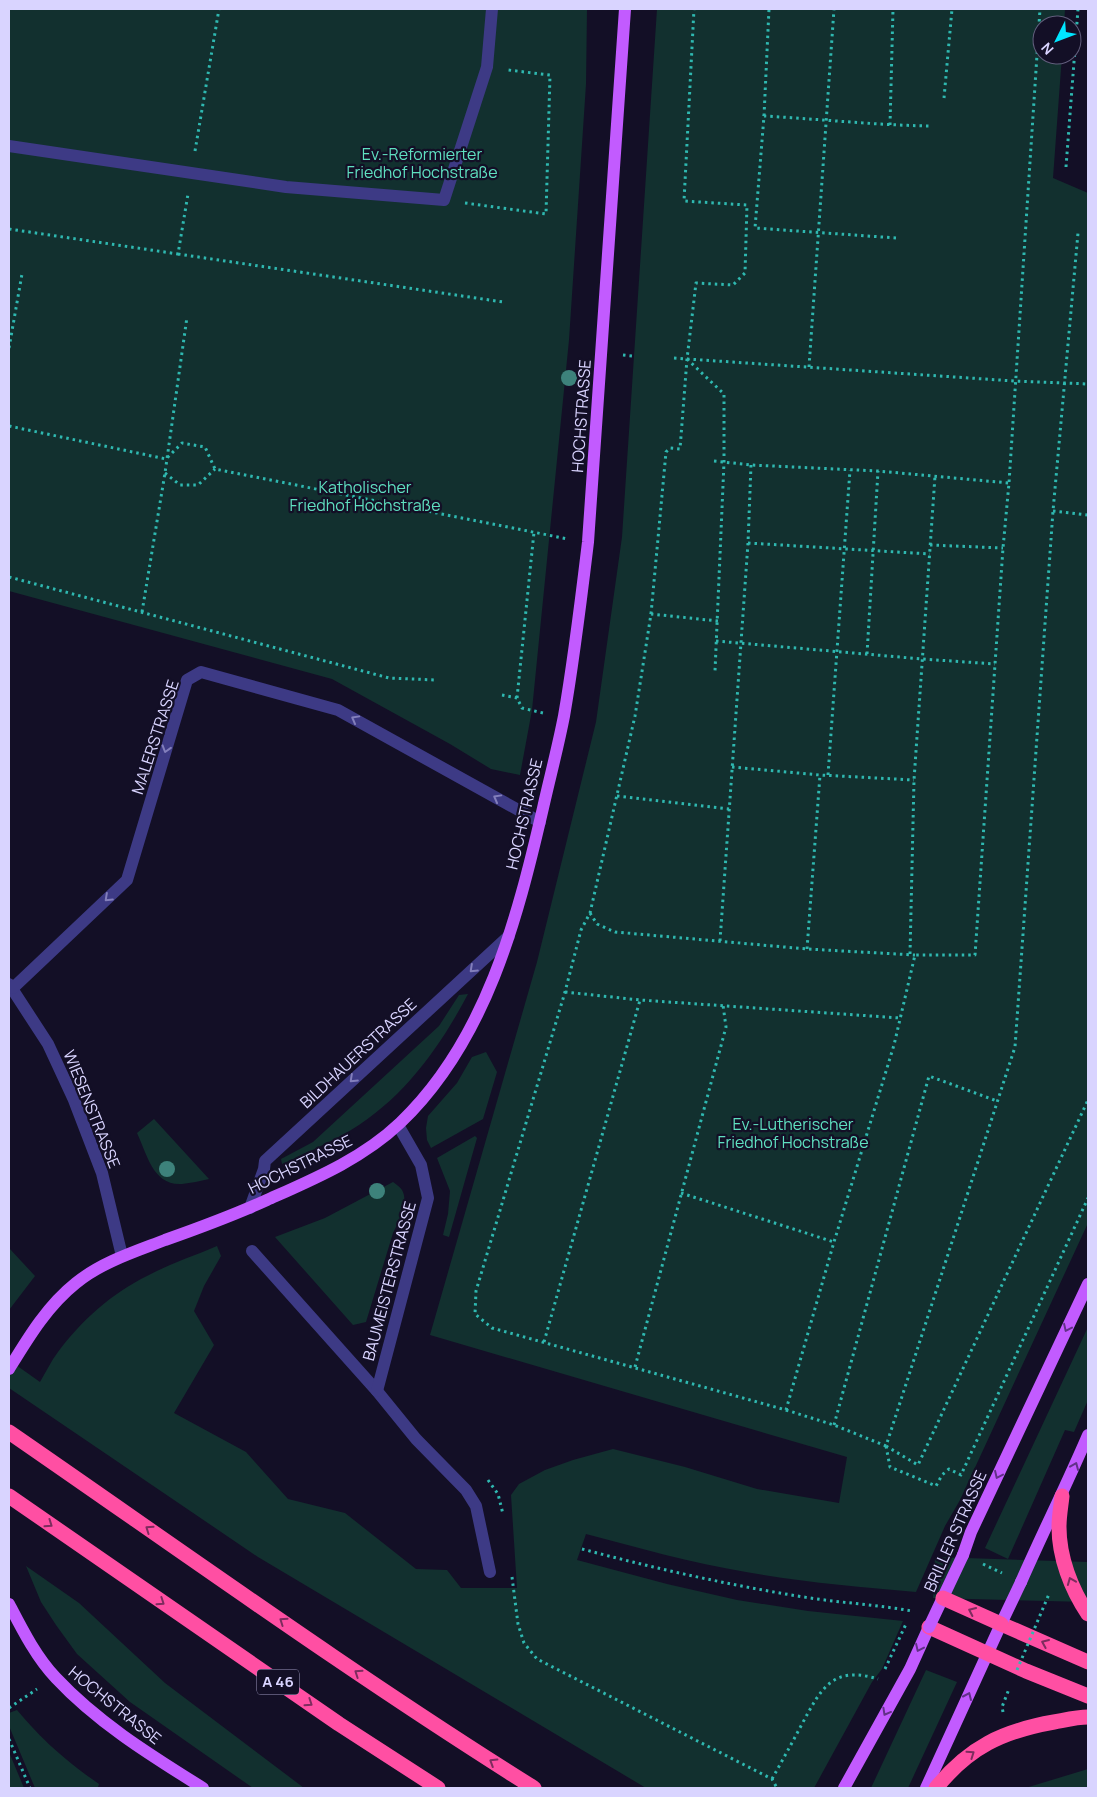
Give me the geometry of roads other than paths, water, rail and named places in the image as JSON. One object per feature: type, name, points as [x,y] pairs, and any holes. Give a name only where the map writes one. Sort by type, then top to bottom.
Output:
[{"type":"highway","points":[[9,1432],[331,1655],[534,1788]]},
{"type":"highway","name":"A 46","points":[[9,1496],[339,1724],[438,1788]]},
{"type":"highway","points":[[1062,1496],[1059,1526],[1064,1562],[1088,1614]]},
{"type":"highway","points":[[943,1598],[1088,1662]]},
{"type":"highway","points":[[929,1628],[1020,1669],[1088,1696]]},
{"type":"highway","points":[[936,1788],[949,1772],[970,1754],[1008,1733],[1028,1726],[1088,1717]]},
{"type":"main road","name":"HOCHSTRASSE","points":[[11,1366],[29,1335],[48,1310],[74,1285],[93,1271],[122,1256],[250,1208],[347,1163],[374,1144],[398,1125],[417,1106],[440,1078],[482,1007],[509,936],[540,822],[563,718],[579,617],[588,542],[625,9]]},
{"type":"main road","name":"BRILLER STRASSE","points":[[844,1788],[910,1669],[963,1555],[972,1531],[1088,1284]]},
{"type":"main road","points":[[926,1788],[1038,1542],[1062,1496],[1088,1435]]},
{"type":"main road","name":"HOCHSTRASSE","points":[[9,1604],[27,1638],[55,1677],[88,1707],[135,1744],[203,1788]]},
{"type":"street","points":[[9,146],[286,187],[444,200],[487,67],[492,9]]},
{"type":"street","name":"MALERSTRASSE","points":[[11,986],[127,880],[187,680],[201,672],[338,710],[540,822]]},
{"type":"street","name":"BILDHAUERSTRASSE","points":[[250,1208],[265,1161],[509,936]]},
{"type":"street","name":"WIESENSTRASSE","points":[[11,986],[48,1044],[74,1100],[102,1173],[122,1256]]},
{"type":"street","name":"BAUMEISTERSTRASSE","points":[[377,1391],[428,1198],[421,1164],[398,1125]]},
{"type":"street","name":"BAUMEISTERSTRASSE","points":[[252,1251],[377,1391],[416,1439],[466,1490],[476,1506],[490,1572]]},
{"type":"park label","name":"Ev.-Reformierter Friedhof Hochstraße","points":[[422,163]]},
{"type":"park label","name":"Katholischer Friedhof Hochstraße","points":[[365,496]]},
{"type":"park label","name":"Ev.-Lutherischer Friedhof Hochstraße","points":[[793,1133]]}]
